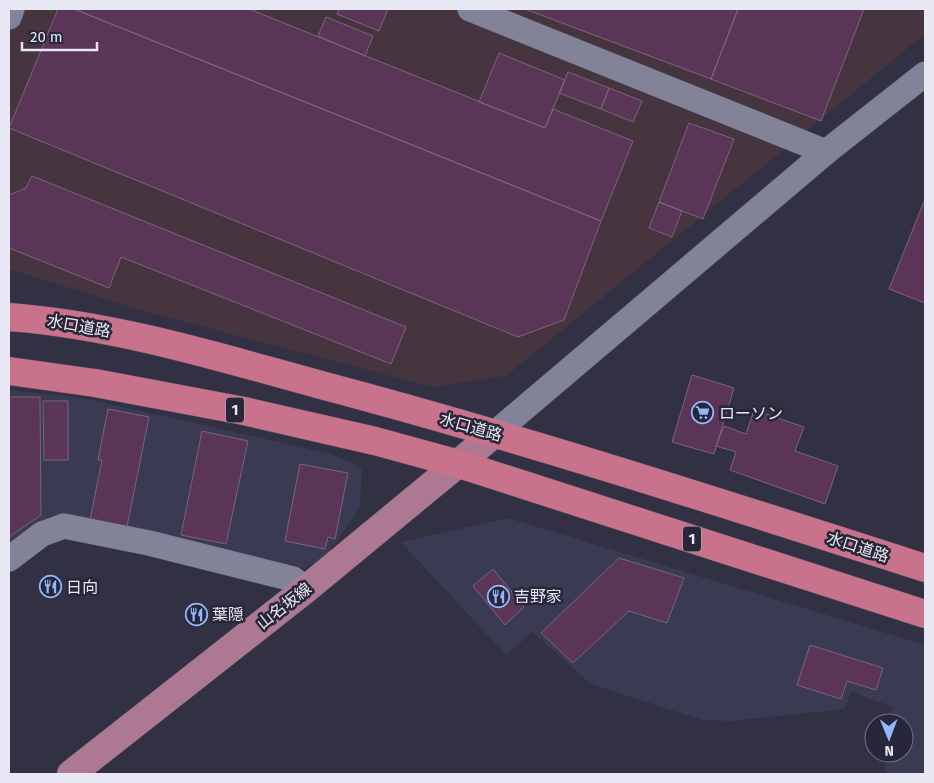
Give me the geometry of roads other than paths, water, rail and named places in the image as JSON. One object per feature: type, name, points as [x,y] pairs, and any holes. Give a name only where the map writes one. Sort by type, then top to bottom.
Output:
[{"type":"highway","name":"水口道路","points":[[9,317],[39,319],[130,335],[384,401],[925,568]]},
{"type":"highway","points":[[9,358],[83,372],[95,382]]},
{"type":"highway","name":"1","points":[[9,371],[95,382],[244,411],[374,441],[459,464],[925,614]]},
{"type":"main road","name":"山名坂線","points":[[71,774],[306,589],[495,434]]},
{"type":"street","points":[[9,17],[12,9]]},
{"type":"street","points":[[470,9],[826,152]]},
{"type":"street","points":[[495,434],[826,152],[925,74]]},
{"type":"street","points":[[9,559],[52,528],[64,526],[158,546],[293,579],[306,589]]},
{"type":"place","name":"ローソン","points":[[703,413]]},
{"type":"place","name":"日向","points":[[50,587]]},
{"type":"place","name":"吉野家","points":[[498,596]]},
{"type":"place","name":"葉隠","points":[[196,614]]}]
